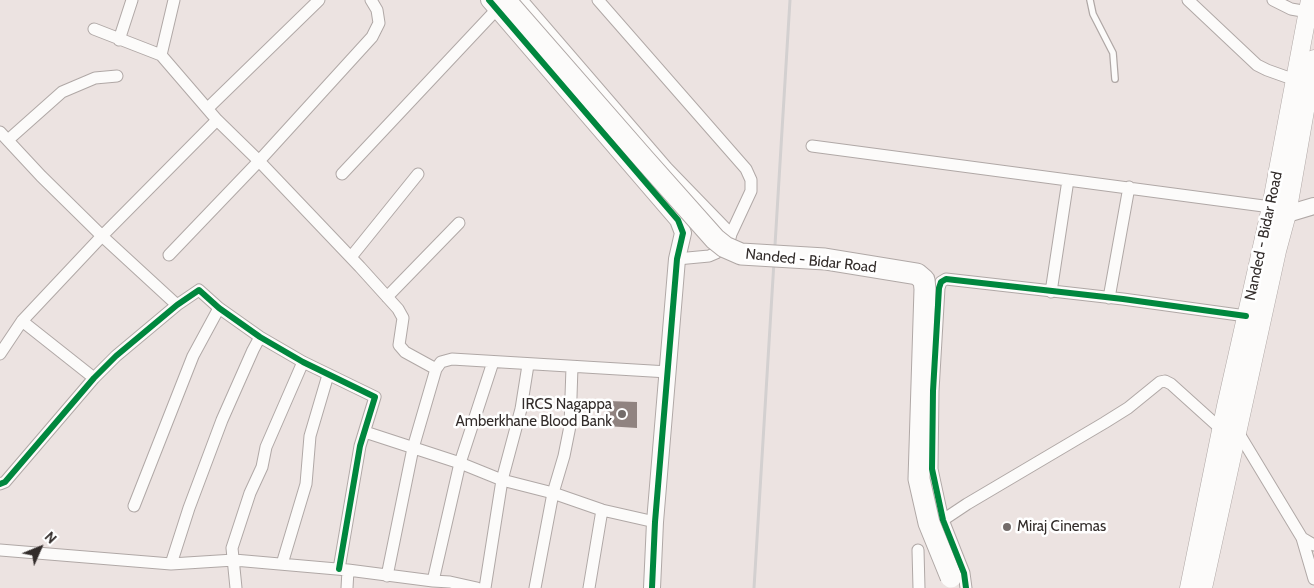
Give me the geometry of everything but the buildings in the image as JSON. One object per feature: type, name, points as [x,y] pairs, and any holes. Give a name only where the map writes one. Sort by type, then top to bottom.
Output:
[{"type":"highway","name":"Nanded - Bidar Road","points":[[497,3],[663,180],[715,239],[725,247],[741,254],[825,259],[917,274],[924,280],[919,479],[929,523],[959,582]]},
{"type":"main road","name":"Nanded - Bidar Road","points":[[1189,588],[1277,251],[1279,211],[1296,80],[1309,6]]},
{"type":"main road","name":"Nanded - Bidar Road","points":[[1203,588],[1230,431],[1246,316],[1279,211],[1313,68]]},
{"type":"street","points":[[119,40],[132,0]]},
{"type":"street","points":[[161,55],[174,0]]},
{"type":"street","points":[[208,108],[318,0]]},
{"type":"street","points":[[168,255],[259,160],[372,37],[379,22],[377,10],[371,0]]},
{"type":"street","points":[[522,0],[667,168],[731,234]]},
{"type":"street","points":[[598,0],[746,169],[751,180],[751,191],[730,238],[716,253],[708,256],[677,259]]},
{"type":"street","points":[[1188,0],[1257,65],[1296,80]]},
{"type":"street","points":[[1273,0],[1291,9],[1309,6]]},
{"type":"street","points":[[342,174],[497,3],[678,220],[683,233],[677,259],[655,522],[652,588]]},
{"type":"street","points":[[94,29],[161,55],[208,108],[216,120],[259,160],[351,257],[398,310],[403,318],[399,345],[405,352],[436,369]]},
{"type":"street","points":[[116,76],[95,78],[62,92],[4,136],[41,176],[102,236],[177,305]]},
{"type":"street","points":[[0,354],[22,321],[216,120]]},
{"type":"street","points":[[812,146],[1129,187],[1279,211],[1314,206]]},
{"type":"street","points":[[351,257],[418,174]]},
{"type":"street","points":[[1052,292],[1068,180]]},
{"type":"street","points":[[1109,298],[1129,187]]},
{"type":"street","points":[[387,297],[459,222]]},
{"type":"street","points":[[959,582],[964,573],[943,520],[932,469],[933,391],[939,288],[941,282],[946,279],[1246,316]]},
{"type":"street","points":[[0,484],[6,482],[94,378],[116,356],[177,305],[199,290],[218,308],[260,337],[303,362],[375,398],[360,446],[344,570],[347,588]]},
{"type":"street","points":[[134,506],[193,356],[218,308]]},
{"type":"street","points":[[22,321],[94,378]]},
{"type":"street","points":[[171,564],[189,508],[222,420],[260,337]]},
{"type":"street","points":[[387,576],[413,448],[436,369],[441,362],[452,360],[668,372]]},
{"type":"street","points":[[236,588],[232,548],[250,493],[262,467],[266,447],[303,362]]},
{"type":"street","points":[[433,582],[460,463],[493,362]]},
{"type":"street","points":[[485,588],[502,480],[521,408],[528,365]]},
{"type":"street","points":[[535,588],[553,493],[564,456],[570,426],[572,367]]},
{"type":"street","points":[[282,564],[306,484],[310,436],[328,375]]},
{"type":"street","points":[[943,520],[1128,408],[1160,382],[1165,381],[1230,431],[1302,538],[1314,579]]},
{"type":"street","points":[[365,432],[460,463],[502,480],[553,493],[602,510],[655,522]]},
{"type":"street","points":[[589,588],[602,510]]},
{"type":"street","points":[[1302,538],[1314,545]]},
{"type":"street","points":[[0,550],[171,564],[234,560],[344,570],[477,588]]},
{"type":"street","points":[[918,550],[919,588]]},
{"type":"lane","points":[[1090,0],[1093,14],[1113,53],[1115,79]]},
{"type":"railway","points":[[754,588],[790,0]]},
{"type":"cycle path","points":[[489,0],[678,220],[683,233],[677,259],[655,522],[652,588]]},
{"type":"cycle path","points":[[966,588],[964,573],[943,520],[932,469],[933,391],[939,288],[941,282],[946,279],[1123,299],[1246,316]]},
{"type":"cycle path","points":[[0,484],[5,482],[94,378],[116,356],[177,305],[199,290],[219,308],[260,337],[303,362],[375,397],[360,446],[339,569]]},
{"type":"place","name":"IRCS Nagappa Amberkhane Blood Bank","points":[[622,414]]},
{"type":"place","name":"Miraj Cinemas","points":[[1007,527]]}]
